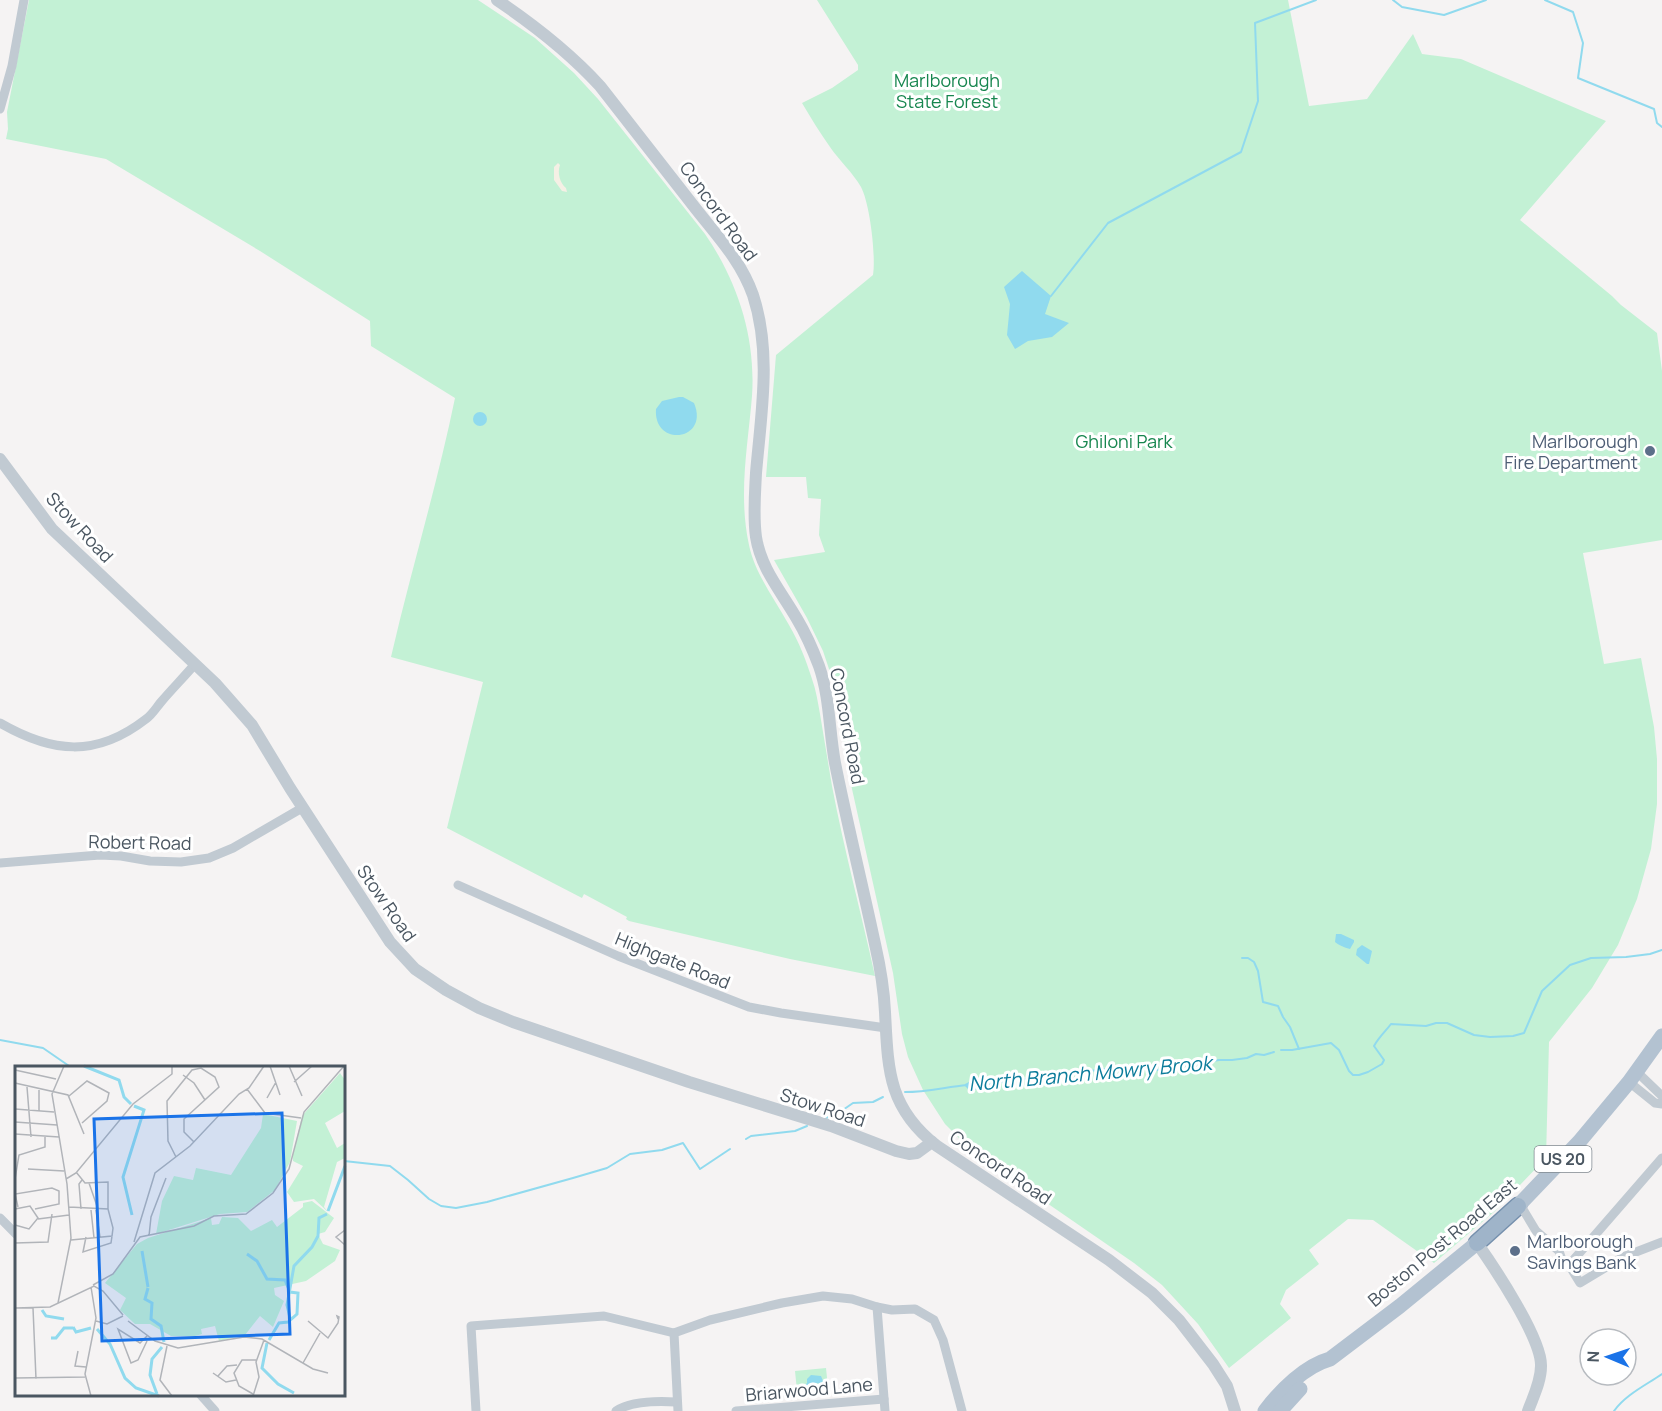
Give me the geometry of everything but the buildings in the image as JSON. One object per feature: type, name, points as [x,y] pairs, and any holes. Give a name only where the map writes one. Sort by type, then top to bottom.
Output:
[{"type":"highway","name":"Boston Post Road East","points":[[1477,1243],[1518,1206]]},
{"type":"main road","name":"Boston Post Road East","points":[[1518,1206],[1579,1142],[1662,1036]]},
{"type":"main road","name":"Boston Post Road East","points":[[1265,1411],[1287,1386],[1320,1362],[1330,1359],[1405,1303],[1477,1243]]},
{"type":"main road","name":"Boston Post Road East","points":[[1280,1411],[1299,1389],[1326,1366],[1330,1359]]},
{"type":"street","points":[[0,109],[12,66],[24,0]]},
{"type":"street","name":"Concord Road","points":[[498,0],[546,35],[600,86],[727,246],[753,295],[762,331],[764,356],[755,498],[759,553],[766,571],[796,617],[820,668],[835,763],[879,959],[889,1068],[896,1096],[913,1124],[932,1142],[969,1169],[1109,1260],[1152,1293],[1179,1320],[1213,1364],[1227,1386],[1234,1407]]},
{"type":"street","name":"Stow Road","points":[[0,459],[52,529],[228,696],[252,725],[302,807],[390,942],[415,969],[462,999],[495,1015],[754,1103],[831,1126],[909,1154],[917,1153],[932,1142]]},
{"type":"street","points":[[0,723],[20,734],[47,744],[69,748],[87,747],[116,739],[147,718],[195,664]]},
{"type":"street","name":"Robert Road","points":[[0,862],[100,855],[181,862],[208,858],[271,828],[302,807]]},
{"type":"street","name":"Highgate Road","points":[[458,885],[618,956],[749,1007],[886,1028]]},
{"type":"street","points":[[1632,1077],[1662,1095]]},
{"type":"street","points":[[1632,1077],[1655,1103],[1662,1104]]},
{"type":"street","points":[[1569,1265],[1662,1158]]},
{"type":"street","points":[[1518,1206],[1524,1211],[1536,1231],[1558,1251],[1562,1260],[1569,1265],[1580,1283],[1623,1257],[1662,1242]]},
{"type":"street","points":[[0,1218],[15,1233]]},
{"type":"street","points":[[1477,1243],[1528,1325],[1538,1346],[1542,1364],[1540,1380],[1528,1411]]},
{"type":"street","points":[[476,1411],[471,1326],[603,1316],[675,1333],[710,1320],[823,1296],[852,1299],[892,1310],[915,1309],[934,1320],[943,1340],[962,1411]]},
{"type":"street","name":"Briarwood Lane","points":[[877,1307],[885,1411]]},
{"type":"street","points":[[616,1411],[622,1407],[653,1402],[677,1406],[675,1333]]},
{"type":"street","points":[[201,1396],[215,1411]]},
{"type":"street","name":"Briarwood Lane","points":[[736,1411],[884,1399]]},
{"type":"street","points":[[1234,1407],[1246,1411]]},
{"type":"green space","points":[[29,0],[478,0],[535,38],[574,73],[598,99],[705,234],[727,271],[742,311],[748,332],[752,374],[744,489],[749,545],[761,576],[799,645],[813,683],[837,810],[875,976],[790,959],[629,921],[627,917],[584,894],[582,898],[447,828],[483,682],[391,657],[455,398],[371,346],[370,321],[260,251],[106,159],[6,139],[7,112]]},
{"type":"green space","points":[[817,0],[1288,0],[1309,106],[1367,99],[1413,34],[1422,54],[1461,59],[1606,121],[1520,220],[1657,333],[1662,371],[1662,540],[1583,553],[1604,664],[1641,658],[1654,727],[1657,804],[1651,849],[1637,899],[1618,945],[1592,988],[1549,1042],[1546,1158],[1495,1211],[1434,1263],[1373,1220],[1348,1219],[1309,1250],[1319,1264],[1286,1290],[1280,1304],[1291,1318],[1229,1368],[1198,1324],[1162,1285],[1134,1263],[973,1152],[945,1124],[923,1090],[908,1057],[902,1034],[893,973],[850,780],[833,681],[823,651],[807,618],[774,560],[825,552],[819,535],[821,499],[808,498],[806,477],[766,477],[776,355],[873,275],[872,230],[861,187],[830,147],[802,103],[832,88],[858,70],[858,65]]},
{"type":"green space","points":[[826,1368],[828,1388],[797,1391],[795,1371]]},
{"type":"sand","points":[[558,163],[560,178],[567,192],[562,191],[554,180],[554,167]]},
{"type":"water","points":[[1022,271],[1051,296],[1045,314],[1069,323],[1052,337],[1028,341],[1015,349],[1007,335],[1010,304],[1004,287]]},
{"type":"water","points":[[679,397],[694,403],[697,416],[688,432],[680,435],[663,430],[657,421],[656,409],[662,401]]},
{"type":"water","points":[[477,412],[483,412],[487,419],[483,426],[477,426],[473,422],[473,416]]},
{"type":"water","points":[[1336,934],[1354,940],[1350,949],[1335,942]]},
{"type":"water","points":[[1362,945],[1372,951],[1369,964],[1356,955],[1357,949]]},
{"type":"water","points":[[991,1078],[995,1083],[994,1089],[969,1090],[965,1086],[973,1080]]},
{"type":"water","points":[[811,1375],[821,1376],[823,1381],[807,1389],[805,1385]]},
{"type":"waterway","points":[[1051,296],[1108,223],[1241,152],[1258,101],[1255,23],[1316,0]]},
{"type":"waterway","points":[[1393,0],[1402,7],[1444,15],[1486,0]]},
{"type":"waterway","points":[[1545,0],[1573,12],[1583,43],[1578,78],[1654,109],[1657,123],[1662,127]]},
{"type":"waterway","name":"North Branch Mowry Brook","points":[[1281,1050],[1331,1043],[1339,1050],[1349,1071],[1353,1075],[1359,1075],[1382,1064],[1384,1060],[1374,1046],[1391,1024],[1426,1026],[1447,1023],[1474,1035],[1513,1036],[1524,1033],[1542,991],[1570,965],[1591,958],[1626,957],[1662,950]]},
{"type":"waterway","points":[[1242,958],[1248,958],[1254,962],[1258,971],[1263,1002],[1278,1006],[1299,1049]]},
{"type":"waterway","name":"North Branch Mowry Brook","points":[[0,1040],[43,1048],[69,1066]]},
{"type":"waterway","name":"North Branch Mowry Brook","points":[[994,1083],[1137,1065],[1151,1071],[1247,1058],[1256,1054],[1264,1055],[1274,1052]]},
{"type":"waterway","name":"North Branch Mowry Brook","points":[[905,1092],[967,1085]]},
{"type":"waterway","name":"North Branch Mowry Brook","points":[[826,1118],[853,1103],[873,1102],[883,1097]]},
{"type":"waterway","name":"North Branch Mowry Brook","points":[[746,1139],[751,1136],[795,1131],[807,1126]]},
{"type":"waterway","name":"North Branch Mowry Brook","points":[[345,1161],[390,1166],[429,1199],[441,1206],[456,1208],[487,1202],[607,1168],[630,1154],[662,1150],[683,1143],[700,1169],[730,1149]]},
{"type":"waterway","points":[[1614,1411],[1630,1395],[1662,1374]]},
{"type":"place","name":"Marlborough Fire Department","points":[[1650,451]]},
{"type":"place","name":"Marlborough Savings Bank","points":[[1515,1251]]},
{"type":"park label","name":"Marlborough State Forest","points":[[947,90]]},
{"type":"park label","name":"Ghiloni Park","points":[[1124,441]]}]
